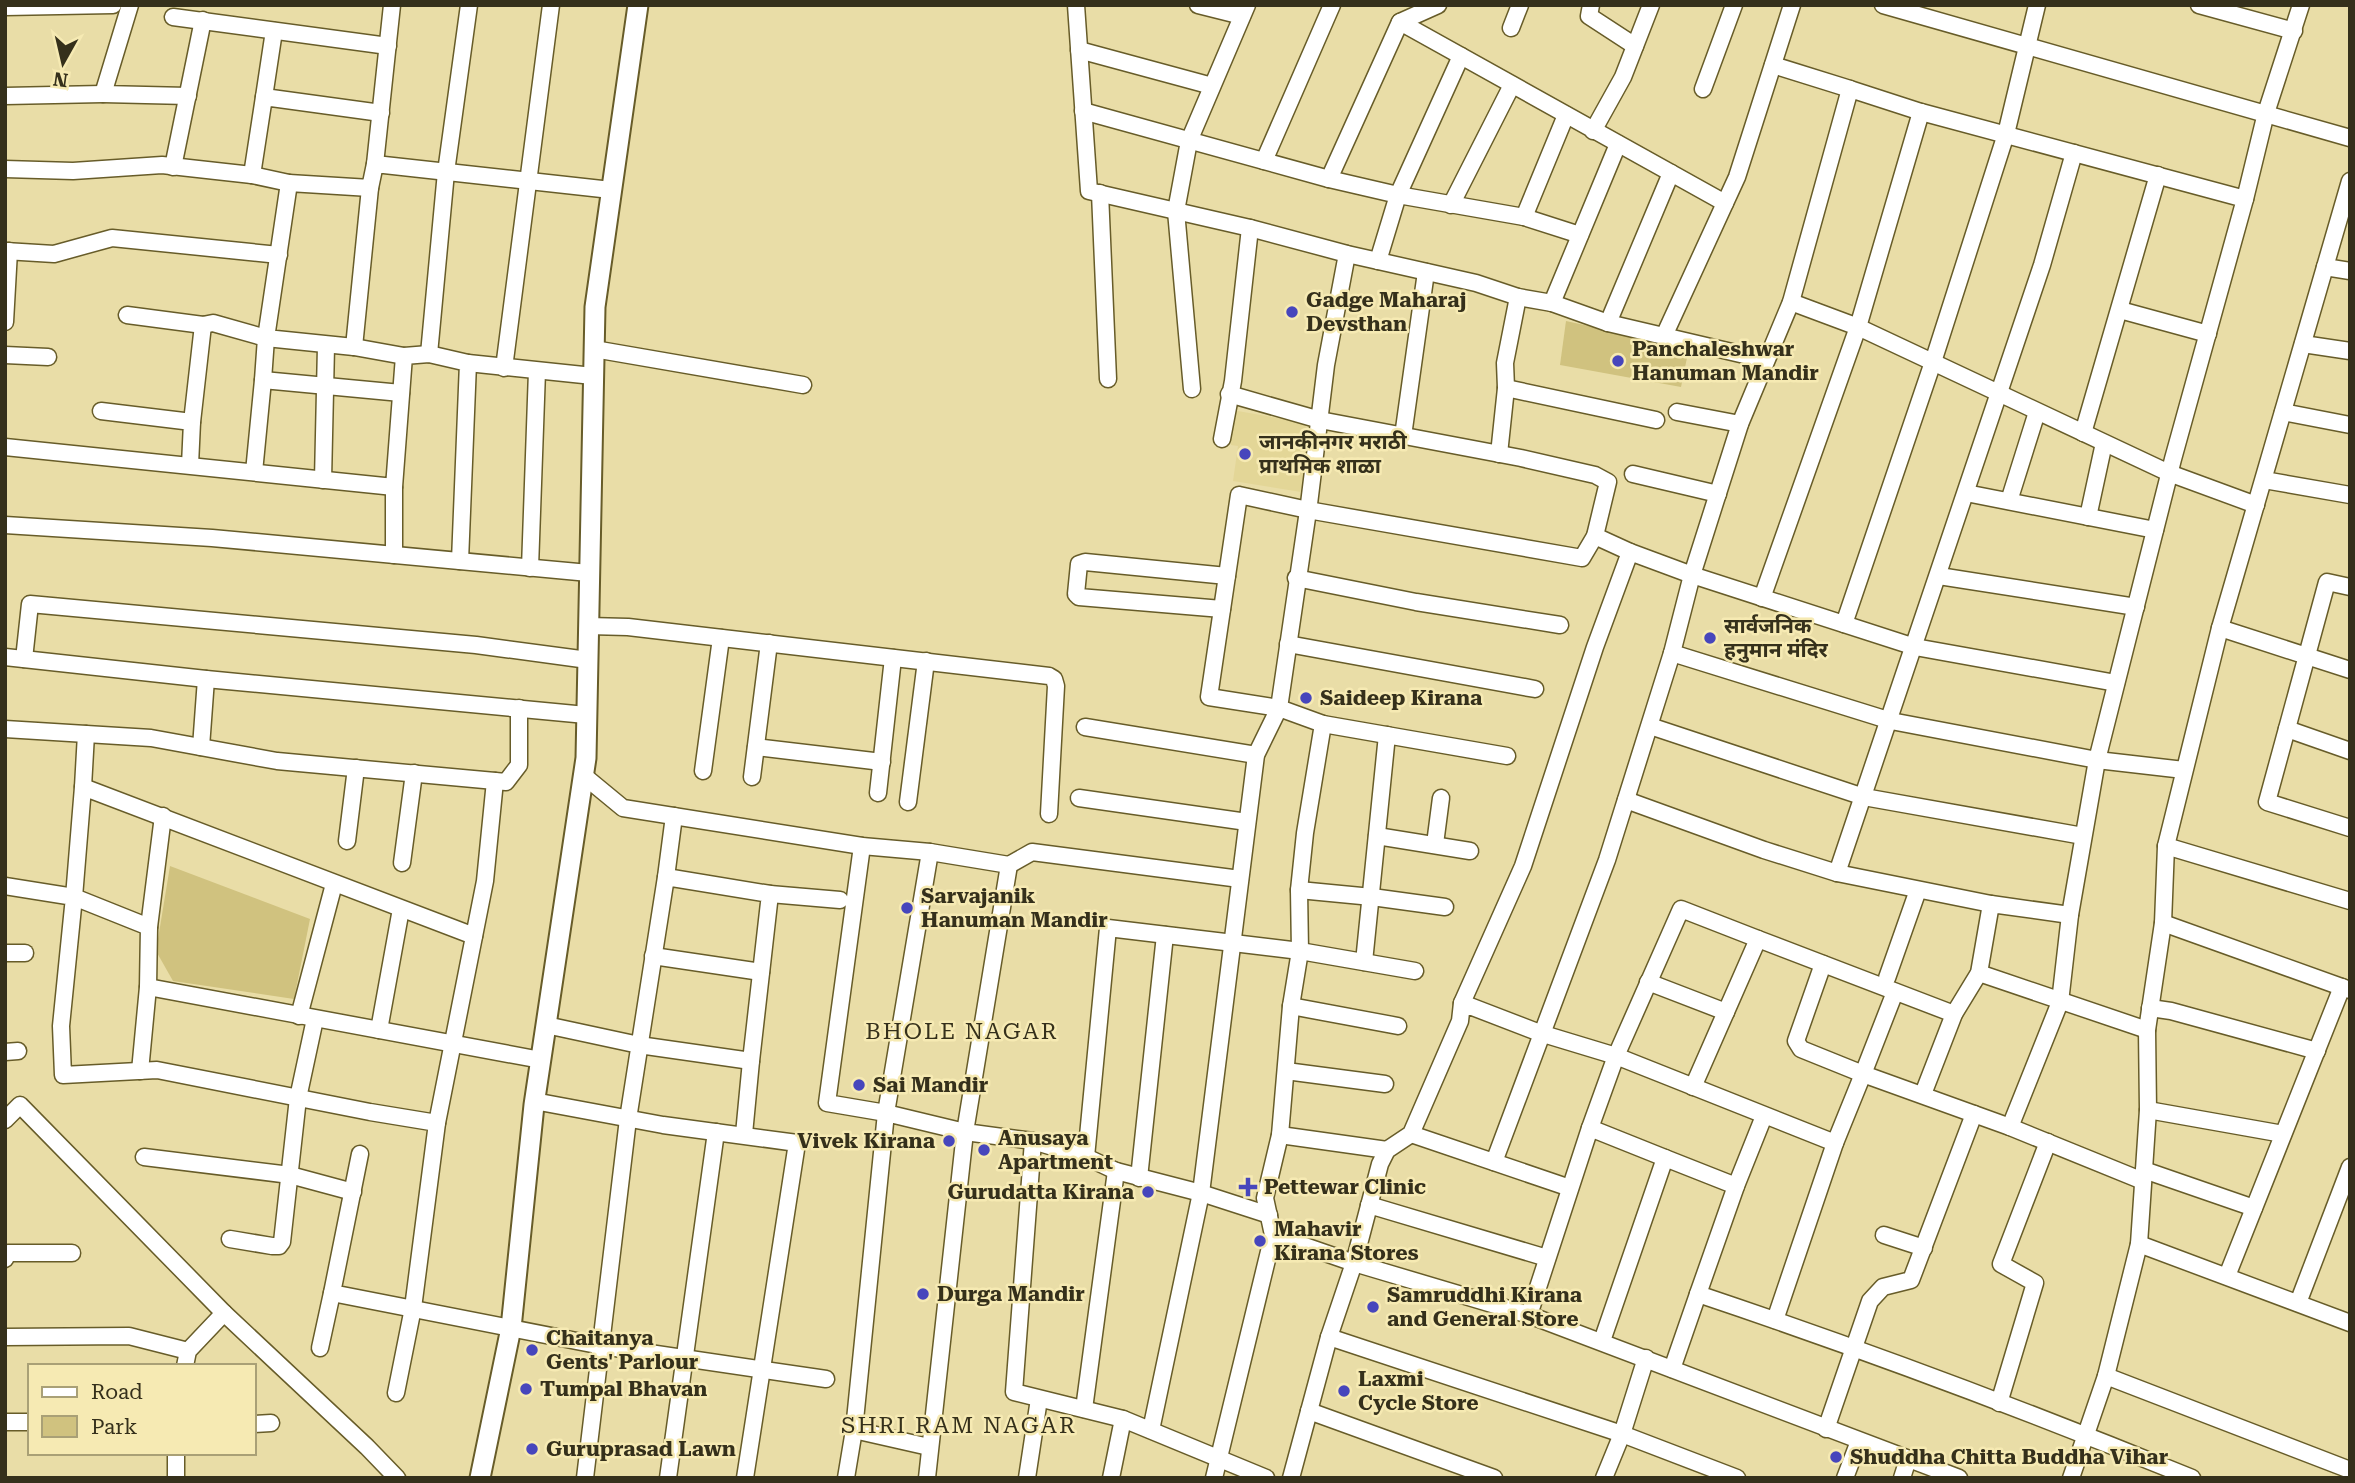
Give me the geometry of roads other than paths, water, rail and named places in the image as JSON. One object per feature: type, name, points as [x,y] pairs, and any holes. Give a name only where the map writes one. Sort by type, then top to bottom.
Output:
[{"type":"street","points":[[354,347],[392,5]]},
{"type":"street","points":[[429,354],[446,172],[469,5]]},
{"type":"street","points":[[504,368],[551,5]]},
{"type":"street","points":[[480,1478],[511,1328],[534,1101],[583,775],[595,307],[638,5]]},
{"type":"street","points":[[1076,5],[1089,191],[1476,283],[1518,297],[1552,303],[1608,323],[1766,360]]},
{"type":"street","points":[[1192,389],[1177,211],[1189,141],[1244,11],[1198,5]]},
{"type":"street","points":[[1264,161],[1332,5]]},
{"type":"street","points":[[1329,179],[1400,22],[1438,5]]},
{"type":"street","points":[[1511,28],[1520,5]]},
{"type":"street","points":[[1591,5],[1589,16],[1635,46]]},
{"type":"street","points":[[1593,131],[1623,77],[1651,5]]},
{"type":"street","points":[[1703,89],[1734,5]]},
{"type":"street","points":[[1664,336],[1737,177],[1792,5]]},
{"type":"street","points":[[1883,5],[2350,138]]},
{"type":"street","points":[[1843,624],[1933,362],[2006,134],[2037,5]]},
{"type":"street","points":[[2199,5],[2220,8],[2294,32]]},
{"type":"street","points":[[2010,1127],[2060,1002],[2070,915],[2096,760],[2169,473],[2266,113],[2301,5]]},
{"type":"street","points":[[5,7],[122,6],[103,94]]},
{"type":"street","points":[[173,17],[388,47]]},
{"type":"street","points":[[173,167],[203,20]]},
{"type":"street","points":[[1400,22],[1725,203]]},
{"type":"street","points":[[252,175],[274,31]]},
{"type":"street","points":[[1079,50],[1212,86]]},
{"type":"street","points":[[1378,261],[1398,195],[1461,56]]},
{"type":"street","points":[[1773,65],[1921,112],[2245,199]]},
{"type":"street","points":[[1451,205],[1512,85]]},
{"type":"street","points":[[1494,1162],[1540,1033],[1607,860],[1740,424],[1791,302],[1850,89]]},
{"type":"street","points":[[5,96],[188,96]]},
{"type":"street","points":[[264,97],[381,113]]},
{"type":"street","points":[[1083,111],[1329,179],[1398,195],[1524,218],[1580,235]]},
{"type":"street","points":[[1762,598],[1858,327],[1921,112]]},
{"type":"street","points":[[1524,218],[1566,116]]},
{"type":"street","points":[[1552,303],[1618,144]]},
{"type":"street","points":[[1838,873],[2042,265],[2074,153]]},
{"type":"street","points":[[375,164],[611,190]]},
{"type":"street","points":[[5,169],[72,172],[162,165],[252,175],[289,183],[370,188]]},
{"type":"street","points":[[1608,323],[1671,173]]},
{"type":"street","points":[[2082,433],[2158,175]]},
{"type":"street","points":[[2071,1478],[2106,1376],[2139,1244],[2148,1110],[2147,1030],[2163,923],[2166,846],[2220,628],[2325,267],[2345,211],[2350,181]]},
{"type":"street","points":[[254,472],[267,338],[289,183]]},
{"type":"street","points":[[1100,193],[1108,379]]},
{"type":"street","points":[[1222,439],[1233,382],[1250,228]]},
{"type":"street","points":[[5,322],[7,251],[54,254],[112,238],[279,255]]},
{"type":"street","points":[[1151,1430],[1200,1193],[1256,755],[1279,708],[1333,321],[1347,254]]},
{"type":"street","points":[[2325,267],[2350,271]]},
{"type":"street","points":[[1402,436],[1426,272]]},
{"type":"street","points":[[1499,454],[1506,387],[1505,363],[1518,297]]},
{"type":"street","points":[[1791,302],[1858,327],[2169,473],[2256,505]]},
{"type":"street","points":[[2120,310],[2207,334]]},
{"type":"street","points":[[127,315],[203,325],[213,323],[267,338],[326,346],[354,347],[404,356],[429,354],[504,368],[593,376]]},
{"type":"street","points":[[190,465],[203,325]]},
{"type":"street","points":[[2303,344],[2350,351]]},
{"type":"street","points":[[323,480],[326,346]]},
{"type":"street","points":[[594,349],[803,385]]},
{"type":"street","points":[[5,355],[48,357]]},
{"type":"street","points":[[394,555],[394,487],[404,356]]},
{"type":"street","points":[[460,561],[468,363]]},
{"type":"street","points":[[530,568],[537,371]]},
{"type":"street","points":[[263,380],[401,393]]},
{"type":"street","points":[[1506,387],[1656,420]]},
{"type":"street","points":[[1229,394],[1320,420],[1499,454],[1595,475],[1608,482],[1595,536],[1582,558],[1308,510],[1239,495],[1209,697],[1279,708],[1323,724],[1507,756]]},
{"type":"street","points":[[101,411],[192,422]]},
{"type":"street","points":[[1677,412],[1740,424]]},
{"type":"street","points":[[2009,501],[2037,412]]},
{"type":"street","points":[[2283,412],[2350,425]]},
{"type":"street","points":[[2088,517],[2104,443]]},
{"type":"street","points":[[5,447],[394,487]]},
{"type":"street","points":[[1633,474],[1718,494]]},
{"type":"street","points":[[2264,480],[2350,495]]},
{"type":"street","points":[[1966,494],[2155,530]]},
{"type":"street","points":[[5,525],[212,538],[589,573]]},
{"type":"street","points":[[1595,536],[1692,575],[1915,647],[2116,682]]},
{"type":"street","points":[[1291,1478],[1380,1164],[1387,1150],[1411,1134],[1460,1021],[1462,1003],[1523,866],[1595,647],[1630,552]]},
{"type":"street","points":[[1222,609],[1079,597],[1075,587],[1076,569],[1079,564],[1085,562],[1227,576]]},
{"type":"street","points":[[1939,576],[2136,607]]},
{"type":"street","points":[[1296,578],[1416,602],[1560,625]]},
{"type":"street","points":[[2350,587],[2327,582],[2267,802],[2350,828]]},
{"type":"street","points":[[24,659],[30,604],[476,645],[587,660]]},
{"type":"street","points":[[588,626],[628,627],[1049,676],[1054,679],[1056,686],[1049,814]]},
{"type":"street","points":[[2220,628],[2350,670]]},
{"type":"street","points":[[703,771],[721,638]]},
{"type":"street","points":[[752,777],[769,643]]},
{"type":"street","points":[[1288,644],[1535,689]]},
{"type":"street","points":[[1672,653],[1891,721],[2096,760],[2184,770]]},
{"type":"street","points":[[5,657],[586,715]]},
{"type":"street","points":[[878,793],[893,657]]},
{"type":"street","points":[[908,802],[926,662]]},
{"type":"street","points":[[201,747],[206,679]]},
{"type":"street","points":[[5,729],[151,738],[277,761],[506,782],[519,765],[519,708]]},
{"type":"street","points":[[1214,1478],[1273,1235],[1265,1198],[1280,1135],[1291,1006],[1300,951],[1299,890],[1305,833],[1323,724]]},
{"type":"street","points":[[1650,726],[1864,797],[2084,836]]},
{"type":"street","points":[[1085,727],[1256,755]]},
{"type":"street","points":[[2287,729],[2350,751]]},
{"type":"street","points":[[86,734],[61,1026],[63,1075],[157,1070],[438,1123]]},
{"type":"street","points":[[1364,962],[1387,735]]},
{"type":"street","points":[[756,747],[882,762]]},
{"type":"street","points":[[347,841],[356,768]]},
{"type":"street","points":[[402,863],[414,773]]},
{"type":"street","points":[[583,775],[623,808],[862,846],[930,852],[1009,865],[1032,852],[1240,879]]},
{"type":"street","points":[[396,1393],[413,1308],[438,1123],[485,881],[495,781]]},
{"type":"street","points":[[83,788],[163,816],[474,936]]},
{"type":"street","points":[[1079,798],[1247,822]]},
{"type":"street","points":[[1435,844],[1441,798]]},
{"type":"street","points":[[1626,800],[1764,850],[1838,873],[1991,904],[2070,915]]},
{"type":"street","points":[[140,1071],[148,987],[149,927],[163,816]]},
{"type":"street","points":[[585,1478],[628,1119],[674,816]]},
{"type":"street","points":[[1377,836],[1470,850]]},
{"type":"street","points":[[862,846],[827,1103],[886,1113],[965,1132],[1033,1142],[1086,1157],[1116,1171],[1269,1214]]},
{"type":"street","points":[[2166,846],[2350,901]]},
{"type":"street","points":[[846,1478],[886,1113],[930,852]]},
{"type":"street","points":[[927,1478],[965,1132],[1009,865]]},
{"type":"street","points":[[666,877],[769,894],[840,900]]},
{"type":"street","points":[[230,1239],[279,1246],[282,1242],[307,1017],[334,884]]},
{"type":"street","points":[[5,887],[74,897],[149,927]]},
{"type":"street","points":[[1299,890],[1445,907]]},
{"type":"street","points":[[1775,1320],[1835,1143],[1863,1074],[1918,890]]},
{"type":"street","points":[[744,1134],[769,894]]},
{"type":"street","points":[[1923,1094],[1954,1014],[1979,973],[1991,904]]},
{"type":"street","points":[[379,1030],[401,909]]},
{"type":"street","points":[[1529,1315],[1616,1056],[1681,909],[1823,964],[1891,985],[1954,1014]]},
{"type":"street","points":[[2163,923],[2346,989],[2317,1051],[2227,1276]]},
{"type":"street","points":[[1086,1157],[1108,928],[1300,951],[1415,971]]},
{"type":"street","points":[[1139,1178],[1165,935]]},
{"type":"street","points":[[1693,1087],[1758,939]]},
{"type":"street","points":[[5,953],[25,953]]},
{"type":"street","points":[[653,956],[761,972]]},
{"type":"street","points":[[1823,964],[1796,1041],[1801,1049],[2048,1142],[2144,1175],[2254,1208]]},
{"type":"street","points":[[1979,973],[2147,1030]]},
{"type":"street","points":[[1648,982],[1726,1012]]},
{"type":"street","points":[[148,987],[541,1059]]},
{"type":"street","points":[[1462,1003],[1540,1033],[1616,1056],[1835,1143]]},
{"type":"street","points":[[1291,1006],[1398,1026]]},
{"type":"street","points":[[2150,1008],[2171,1011],[2317,1051]]},
{"type":"street","points":[[546,1025],[639,1045],[751,1061]]},
{"type":"street","points":[[1286,1071],[1385,1084]]},
{"type":"street","points":[[534,1101],[628,1119],[797,1143],[745,1478]]},
{"type":"street","points":[[5,1120],[20,1105],[223,1314],[368,1447],[397,1478]]},
{"type":"street","points":[[2148,1110],[2283,1134]]},
{"type":"street","points":[[1826,1429],[1870,1301],[1883,1287],[1911,1280],[1974,1114]]},
{"type":"street","points":[[1672,1369],[1735,1186],[1764,1116]]},
{"type":"street","points":[[1590,1129],[1735,1186]]},
{"type":"street","points":[[668,1478],[716,1132]]},
{"type":"street","points":[[1411,1134],[1570,1188]]},
{"type":"street","points":[[1280,1135],[1387,1150]]},
{"type":"street","points":[[1033,1142],[1014,1392],[1123,1419],[1266,1478]]},
{"type":"street","points":[[1999,1403],[2035,1283],[2001,1264],[2048,1142]]},
{"type":"street","points":[[320,1348],[360,1154]]},
{"type":"street","points":[[144,1157],[290,1175],[353,1192]]},
{"type":"street","points":[[1602,1341],[1665,1158]]},
{"type":"street","points":[[2298,1303],[2350,1167]]},
{"type":"street","points":[[1084,1409],[1116,1171]]},
{"type":"street","points":[[1369,1205],[1547,1258]]},
{"type":"street","points":[[1273,1235],[1354,1263],[1529,1315],[1959,1478]]},
{"type":"street","points":[[1884,1235],[1924,1248]]},
{"type":"street","points":[[2139,1244],[2350,1323]]},
{"type":"street","points":[[5,1258],[8,1253],[72,1253]]},
{"type":"street","points":[[332,1293],[602,1346],[826,1379]]},
{"type":"street","points":[[1698,1294],[1854,1348],[2192,1478]]},
{"type":"street","points":[[5,1337],[129,1336],[187,1358],[223,1314]]},
{"type":"street","points":[[1329,1337],[1622,1434],[1737,1478]]},
{"type":"street","points":[[1604,1478],[1622,1434],[1646,1358]]},
{"type":"street","points":[[2106,1376],[2350,1470]]},
{"type":"street","points":[[1027,1478],[1039,1399]]},
{"type":"street","points":[[1309,1411],[1494,1478]]},
{"type":"street","points":[[1111,1478],[1123,1419]]},
{"type":"street","points":[[5,1422],[28,1422]]},
{"type":"street","points":[[256,1423],[271,1423]]},
{"type":"street","points":[[853,1430],[929,1447]]},
{"type":"street","points":[[1845,1478],[1859,1441]]},
{"type":"street","points":[[176,1455],[176,1478]]},
{"type":"street","points":[[1902,1478],[1908,1459]]},
{"type":"place","name":"Gadge Maharaj Devsthan","points":[[1292,312]]},
{"type":"place","name":"Panchaleshwar Hanuman Mandir","points":[[1618,361]]},
{"type":"place","name":"जानकीनगर मराठी प्राथमिक शाळा","points":[[1245,454]]},
{"type":"place","name":"सार्वजनिक हनुमान मंदिर","points":[[1710,638]]},
{"type":"place","name":"Saideep Kirana","points":[[1306,698]]},
{"type":"place","name":"Sarvajanik Hanuman Mandir","points":[[907,908]]},
{"type":"place","name":"Sai Mandir","points":[[859,1085]]},
{"type":"place","name":"Vivek Kirana","points":[[949,1141]]},
{"type":"place","name":"Anusaya Apartment","points":[[984,1150]]},
{"type":"place","name":"Pettewar Clinic","points":[[1248,1187]]},
{"type":"place","name":"Gurudatta Kirana","points":[[1148,1192]]},
{"type":"place","name":"Mahavir Kirana Stores","points":[[1260,1241]]},
{"type":"place","name":"Durga Mandir","points":[[923,1294]]},
{"type":"place","name":"Samruddhi Kirana and General Store","points":[[1373,1307]]},
{"type":"place","name":"Chaitanya Gents' Parlour","points":[[532,1350]]},
{"type":"place","name":"Tumpal Bhavan","points":[[526,1389]]},
{"type":"place","name":"Laxmi Cycle Store","points":[[1344,1391]]},
{"type":"place","name":"Guruprasad Lawn","points":[[532,1449]]},
{"type":"place","name":"Shuddha Chitta Buddha Vihar","points":[[1836,1457]]},
{"type":"district","name":"BHOLE NAGAR","points":[[962,1031]]},
{"type":"district","name":"SHRI RAM NAGAR","points":[[959,1425]]}]
